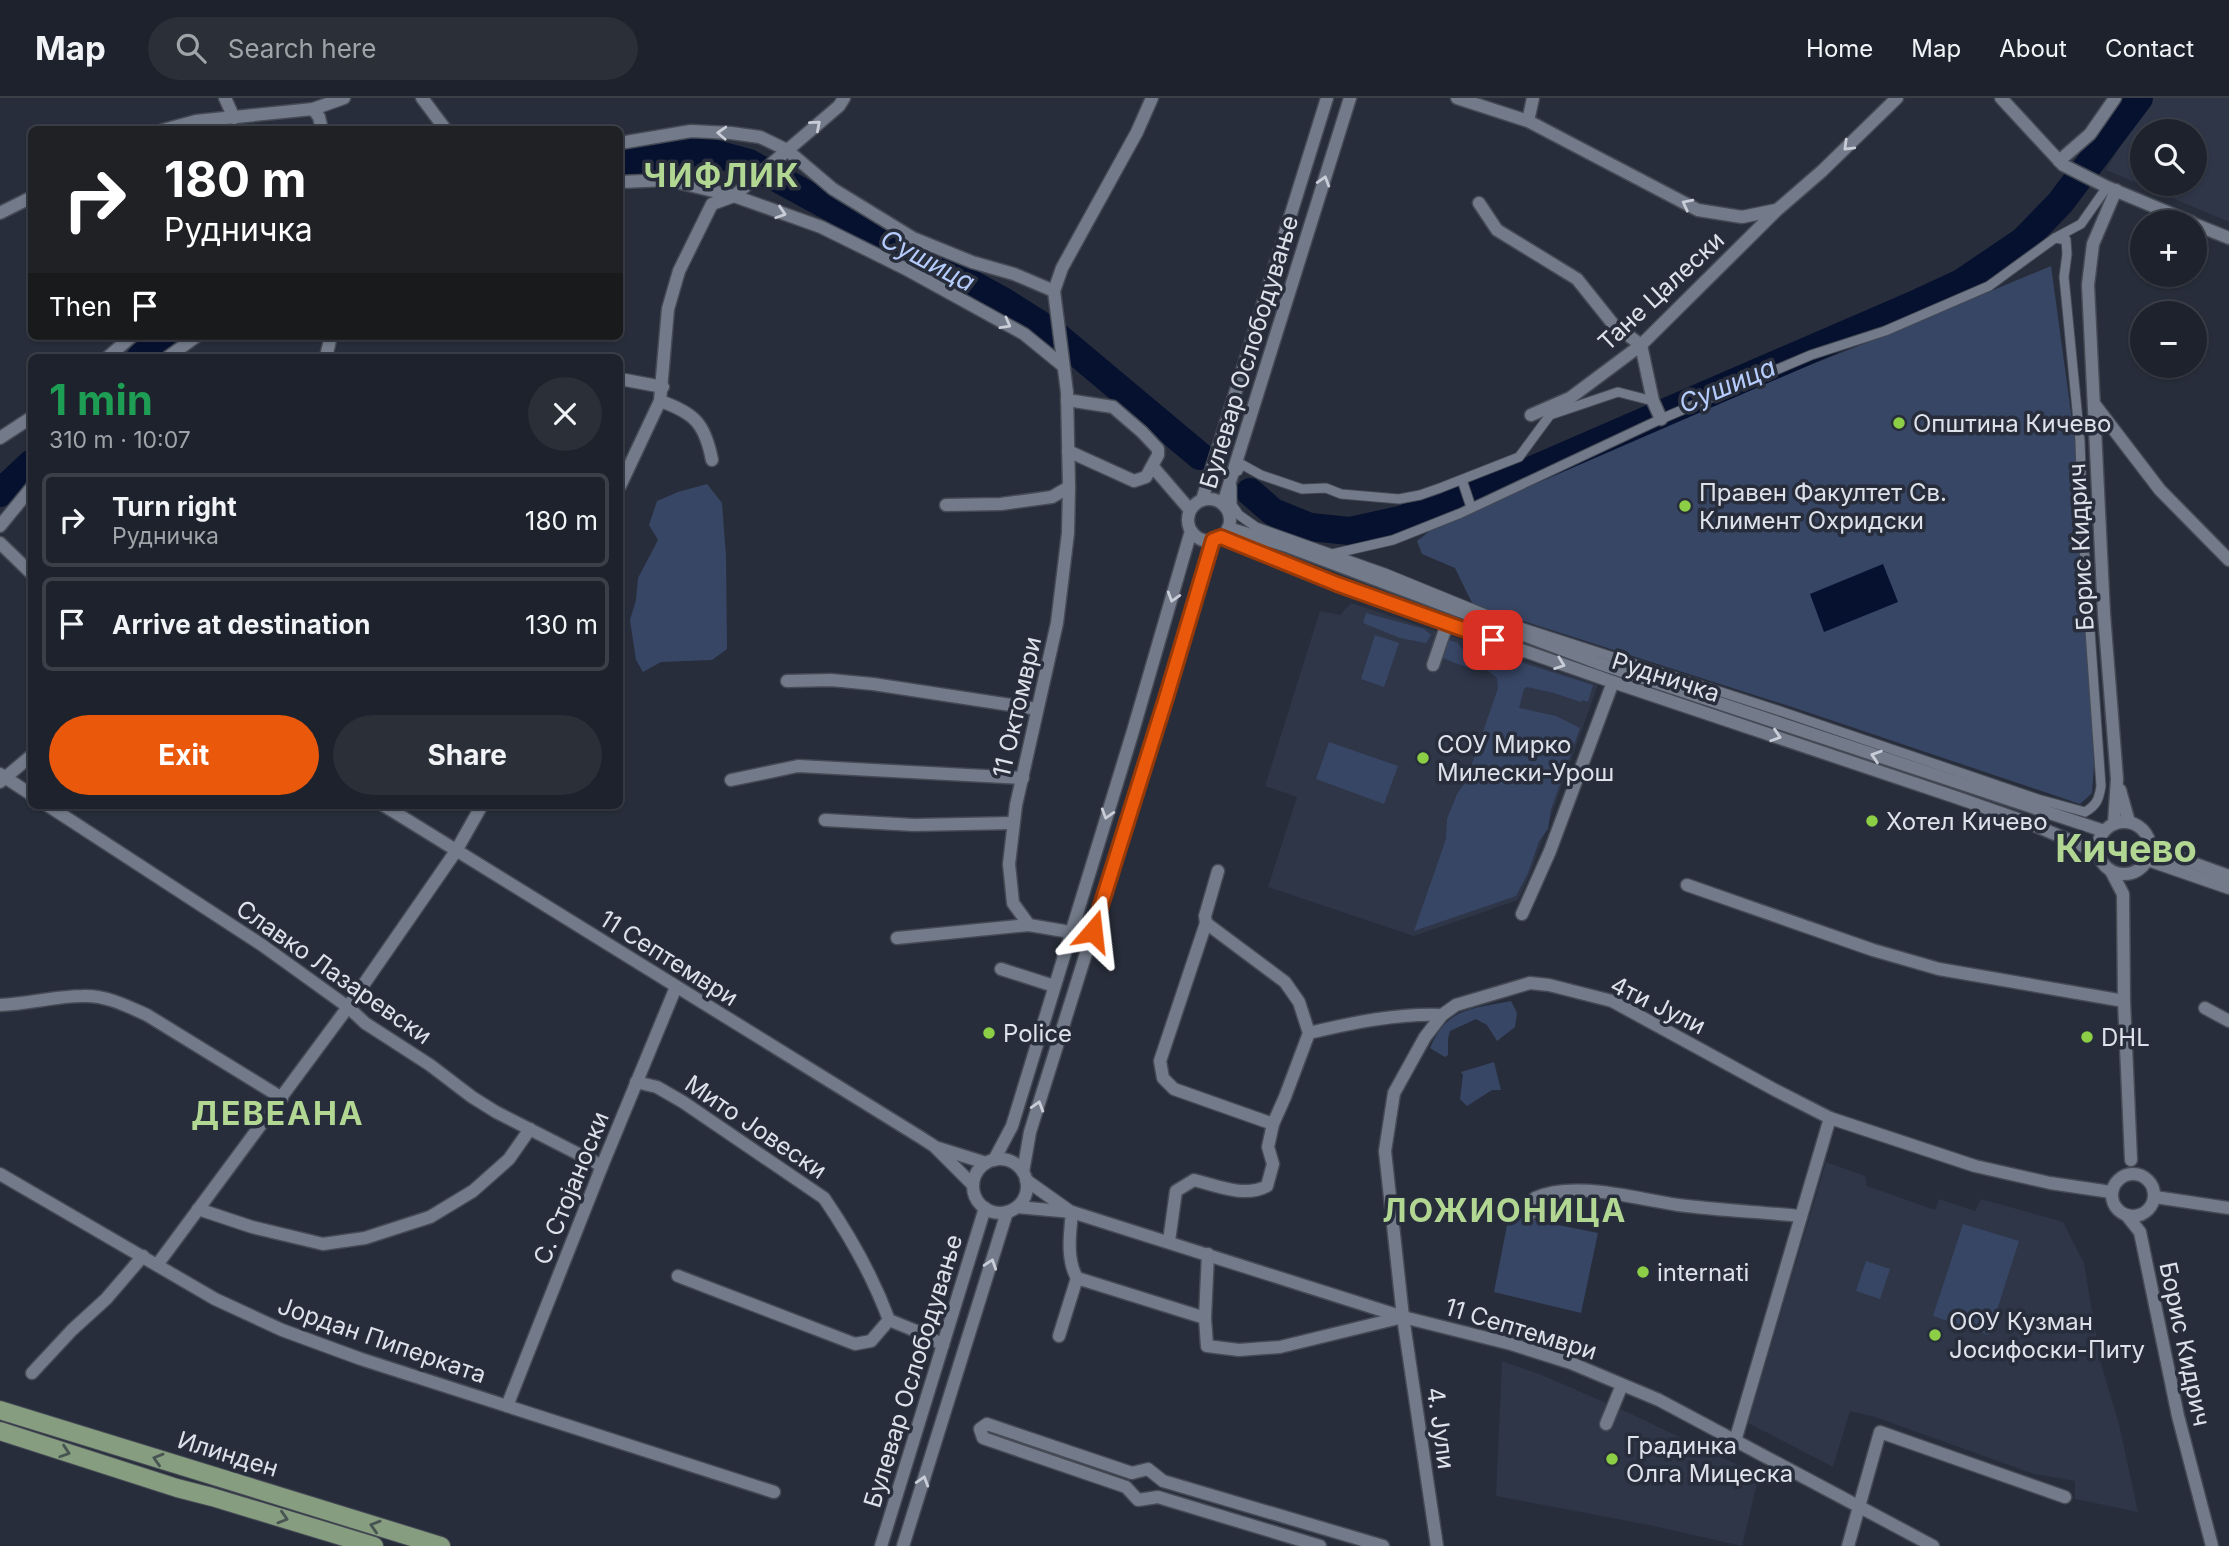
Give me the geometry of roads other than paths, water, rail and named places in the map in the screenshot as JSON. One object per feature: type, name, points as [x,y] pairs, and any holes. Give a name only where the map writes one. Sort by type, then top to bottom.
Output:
[{"type":"main road","name":"Илинден","points":[[0,1410],[441,1546]]},
{"type":"main road","name":"Илинден","points":[[0,1431],[177,1488],[374,1546]]},
{"type":"street","points":[[225,98],[234,118]]},
{"type":"street","points":[[178,126],[196,121],[313,109],[344,98]]},
{"type":"street","points":[[422,98],[443,126]]},
{"type":"street","points":[[623,480],[660,401],[668,309],[679,271],[712,204],[734,196],[839,106],[844,98]]},
{"type":"street","points":[[1062,365],[1054,291],[1062,268],[1137,132],[1152,98]]},
{"type":"street","name":"Булевар Ослободување","points":[[1194,508],[1327,98]]},
{"type":"street","name":"Булевар Ослободување","points":[[1024,1176],[1030,1132],[1174,674],[1229,512],[1223,504],[1350,98]]},
{"type":"street","name":"Тане Цалески","points":[[1457,98],[1528,121],[1698,210],[1742,217],[1777,210]]},
{"type":"street","points":[[1528,121],[1533,98]]},
{"type":"street","name":"Тане Цалески","points":[[1531,415],[1570,398],[1641,345],[1777,210],[1822,171],[1897,98]]},
{"type":"street","points":[[2061,163],[2090,134],[2115,98]]},
{"type":"street","points":[[2004,99],[2061,163],[2162,210]]},
{"type":"street","points":[[313,109],[321,126]]},
{"type":"street","points":[[623,142],[691,131],[760,137],[787,150],[833,188],[913,238],[1054,291]]},
{"type":"street","points":[[623,182],[668,180],[734,196],[821,227],[904,268],[1024,334],[1062,365]]},
{"type":"street","points":[[1332,554],[1393,540],[1461,513],[1661,419],[1811,355],[1885,331],[1989,286],[2055,238],[2081,223],[2108,187]]},
{"type":"street","name":"Борис Кидрич","points":[[2108,187],[2093,244],[2088,285],[2104,614],[2117,779],[2129,822]]},
{"type":"street","points":[[0,213],[28,199]]},
{"type":"street","points":[[1479,203],[1497,230],[1577,279],[1613,324],[1641,345],[1653,401],[1661,419]]},
{"type":"street","points":[[2207,229],[2229,238]]},
{"type":"street","points":[[1653,401],[1618,392],[1550,415],[1519,457],[1420,495],[1399,499],[1340,494],[1326,488],[1302,489],[1261,475],[1241,464],[1231,491],[1233,505],[1239,515],[1255,527],[1385,573],[1505,622],[1777,710],[2038,799],[2085,812],[2094,807],[2099,799],[2101,786],[2083,531],[2082,469],[2064,277],[2066,240],[2055,238]]},
{"type":"street","points":[[111,354],[127,340]]},
{"type":"street","points":[[172,354],[191,340]]},
{"type":"street","name":"11 Октомври","points":[[1029,925],[1013,903],[1009,864],[1013,823],[1057,623],[1068,533],[1067,401],[1062,365]]},
{"type":"street","points":[[623,380],[663,387]]},
{"type":"street","points":[[660,401],[695,419],[707,436],[712,460]]},
{"type":"street","points":[[1067,401],[1113,407],[1158,449],[1158,455],[1146,477],[1134,481],[1068,451]]},
{"type":"street","points":[[2095,405],[2160,490],[2229,560]]},
{"type":"street","points":[[0,438],[28,420]]},
{"type":"street","points":[[1153,467],[1194,508]]},
{"type":"street","points":[[1462,480],[1471,506]]},
{"type":"street","points":[[946,505],[1001,504],[1052,497],[1069,487]]},
{"type":"street","points":[[0,526],[28,491]]},
{"type":"street","points":[[1194,508],[1215,499],[1223,504]]},
{"type":"street","points":[[990,1161],[1010,1161],[1024,1176],[1025,1194],[1012,1209],[995,1212],[985,1208],[977,1201],[973,1185],[979,1169],[990,1161],[1012,1126],[1133,731],[1191,531],[1194,508]]},
{"type":"street","name":"Рудничка","points":[[1191,531],[1200,539],[1221,535],[1284,545],[1598,663],[2109,827]]},
{"type":"street","name":"Рудничка","points":[[1221,535],[1337,584],[1447,624],[1958,797],[2099,853]]},
{"type":"street","points":[[0,543],[28,570]]},
{"type":"street","points":[[1433,665],[1447,624]]},
{"type":"street","points":[[787,681],[831,680],[873,684],[1037,709]]},
{"type":"street","points":[[1522,914],[1550,851],[1613,682]]},
{"type":"street","points":[[28,758],[2,778],[28,793]]},
{"type":"street","points":[[731,780],[798,766],[1023,778]]},
{"type":"street","name":"Борис Кидрич","points":[[2109,827],[2117,779]]},
{"type":"street","name":"Славко Лазаревски","points":[[53,809],[262,945],[348,1007],[365,1023],[430,1065],[472,1097],[602,1167]]},
{"type":"street","name":"11 Септември","points":[[389,809],[934,1146],[973,1185]]},
{"type":"street","points":[[157,1265],[348,1007],[456,851],[480,809]]},
{"type":"street","points":[[825,820],[914,825],[1013,823]]},
{"type":"street","points":[[2123,894],[2146,859],[2147,834],[2142,828],[2129,822],[2109,827],[2098,846],[2105,866],[2111,871],[2123,894],[2124,1001],[2131,1160],[2123,1176]]},
{"type":"street","points":[[2111,871],[2125,874],[2146,859],[2229,876]]},
{"type":"street","points":[[2146,859],[2229,888]]},
{"type":"street","points":[[1218,871],[1205,916],[1206,923],[1160,1062],[1163,1078],[1174,1089],[1273,1124]]},
{"type":"street","points":[[1687,885],[1873,950],[1939,969],[2124,1001]]},
{"type":"street","points":[[1169,1241],[1176,1191],[1194,1180],[1239,1192],[1259,1191],[1267,1186],[1273,1164],[1268,1147],[1273,1124],[1309,1032],[1298,1002],[1285,982],[1206,923]]},
{"type":"street","points":[[897,937],[1029,925],[1070,932]]},
{"type":"street","points":[[1001,969],[1054,986]]},
{"type":"street","name":"4ти Јули","points":[[1403,1317],[1385,1150],[1394,1093],[1425,1037],[1442,1015],[1457,1005],[1530,983],[1549,985],[1623,1007],[1830,1118],[1975,1166],[2050,1183],[2111,1192]]},
{"type":"street","name":"С. Стојаноски","points":[[507,1406],[676,987]]},
{"type":"street","points":[[0,1005],[84,996],[106,998],[147,1015],[282,1098]]},
{"type":"street","points":[[2205,1008],[2229,1021]]},
{"type":"street","points":[[1309,1032],[1372,1021],[1442,1015]]},
{"type":"street","name":"Мито Јовески","points":[[636,1082],[657,1087],[683,1102],[824,1198],[871,1280],[889,1320]]},
{"type":"street","points":[[1735,1441],[1830,1118]]},
{"type":"street","points":[[198,1209],[252,1227],[323,1244],[365,1238],[430,1217],[473,1191],[509,1159],[530,1129]]},
{"type":"street","name":"11 Септември","points":[[934,1146],[990,1161]]},
{"type":"street","points":[[2131,1160],[2153,1188],[2155,1197],[2140,1232]]},
{"type":"street","name":"Јордан Пиперката","points":[[0,1174],[215,1298],[282,1330],[361,1359],[774,1492]]},
{"type":"street","points":[[2140,1232],[2129,1217],[2117,1209],[2112,1202],[2111,1192],[2117,1180],[2123,1176],[2142,1175]]},
{"type":"street","name":"11 Септември","points":[[1024,1176],[1072,1212]]},
{"type":"street","points":[[1529,1215],[1535,1198],[1545,1194],[1599,1191],[1680,1205],[1801,1216]]},
{"type":"street","points":[[2155,1197],[2229,1208]]},
{"type":"street","name":"Булевар Ослободување","points":[[881,1546],[985,1208]]},
{"type":"street","name":"Булевар Ослободување","points":[[902,1546],[1012,1209]]},
{"type":"street","name":"11 Септември","points":[[1012,1209],[1072,1212],[1403,1317],[1511,1344],[1571,1363],[1659,1400],[1933,1546]]},
{"type":"street","points":[[1059,1336],[1077,1278],[1069,1243],[1072,1212]]},
{"type":"street","points":[[2129,1217],[2147,1212]]},
{"type":"street","name":"Борис Кидрич","points":[[2140,1232],[2178,1416],[2212,1546]]},
{"type":"street","points":[[1208,1254],[1205,1318],[1207,1346],[1239,1350],[1280,1347],[1403,1317]]},
{"type":"street","points":[[32,1373],[72,1330],[106,1299],[143,1256]]},
{"type":"street","points":[[678,1276],[855,1344],[871,1341],[889,1320],[943,1345]]},
{"type":"street","points":[[1077,1278],[1205,1318]]},
{"type":"street","name":"4. Јули","points":[[1403,1317],[1437,1546]]},
{"type":"street","points":[[1606,1424],[1622,1385]]},
{"type":"street","points":[[1321,1546],[1158,1497],[1138,1500],[1126,1487],[983,1438],[981,1429],[987,1424],[1132,1473],[1148,1469],[1163,1481],[1383,1546]]},
{"type":"street","points":[[1848,1546],[1880,1432],[2065,1497]]},
{"type":"waterway","name":"Сушица","points":[[1250,492],[1273,512],[1310,527],[1350,531],[1400,520],[1481,492],[1920,302],[1961,283],[2023,241],[2060,203],[2139,98]]},
{"type":"waterway","name":"Сушица","points":[[623,163],[678,152],[712,153],[749,163],[1003,301],[1052,332],[1200,456]]},
{"type":"waterway","name":"Сушица","points":[[145,354],[161,340]]},
{"type":"waterway","name":"Сушица","points":[[0,493],[28,467]]},
{"type":"place","name":"Општина Кичево","points":[[1899,423]]},
{"type":"place","name":"Правен Факултет Св. Климент Охридски","points":[[1685,506]]},
{"type":"place","name":"СОУ Мирко Милески-Урош","points":[[1423,758]]},
{"type":"place","name":"Хотел Кичево","points":[[1872,821]]},
{"type":"place","name":"Police","points":[[989,1033]]},
{"type":"place","name":"DHL","points":[[2087,1037]]},
{"type":"place","name":"internati","points":[[1643,1272]]},
{"type":"place","name":"ООУ Кузман Јосифоски-Питу","points":[[1935,1335]]},
{"type":"place","name":"Градинка Олга Мицеска","points":[[1612,1459]]},
{"type":"district","name":"ЧИФЛИК","points":[[722,175]]},
{"type":"district","name":"Кичево","points":[[2126,848]]},
{"type":"district","name":"ДЕВЕАНА","points":[[278,1113]]},
{"type":"district","name":"ЛОЖИОНИЦА","points":[[1505,1210]]}]
